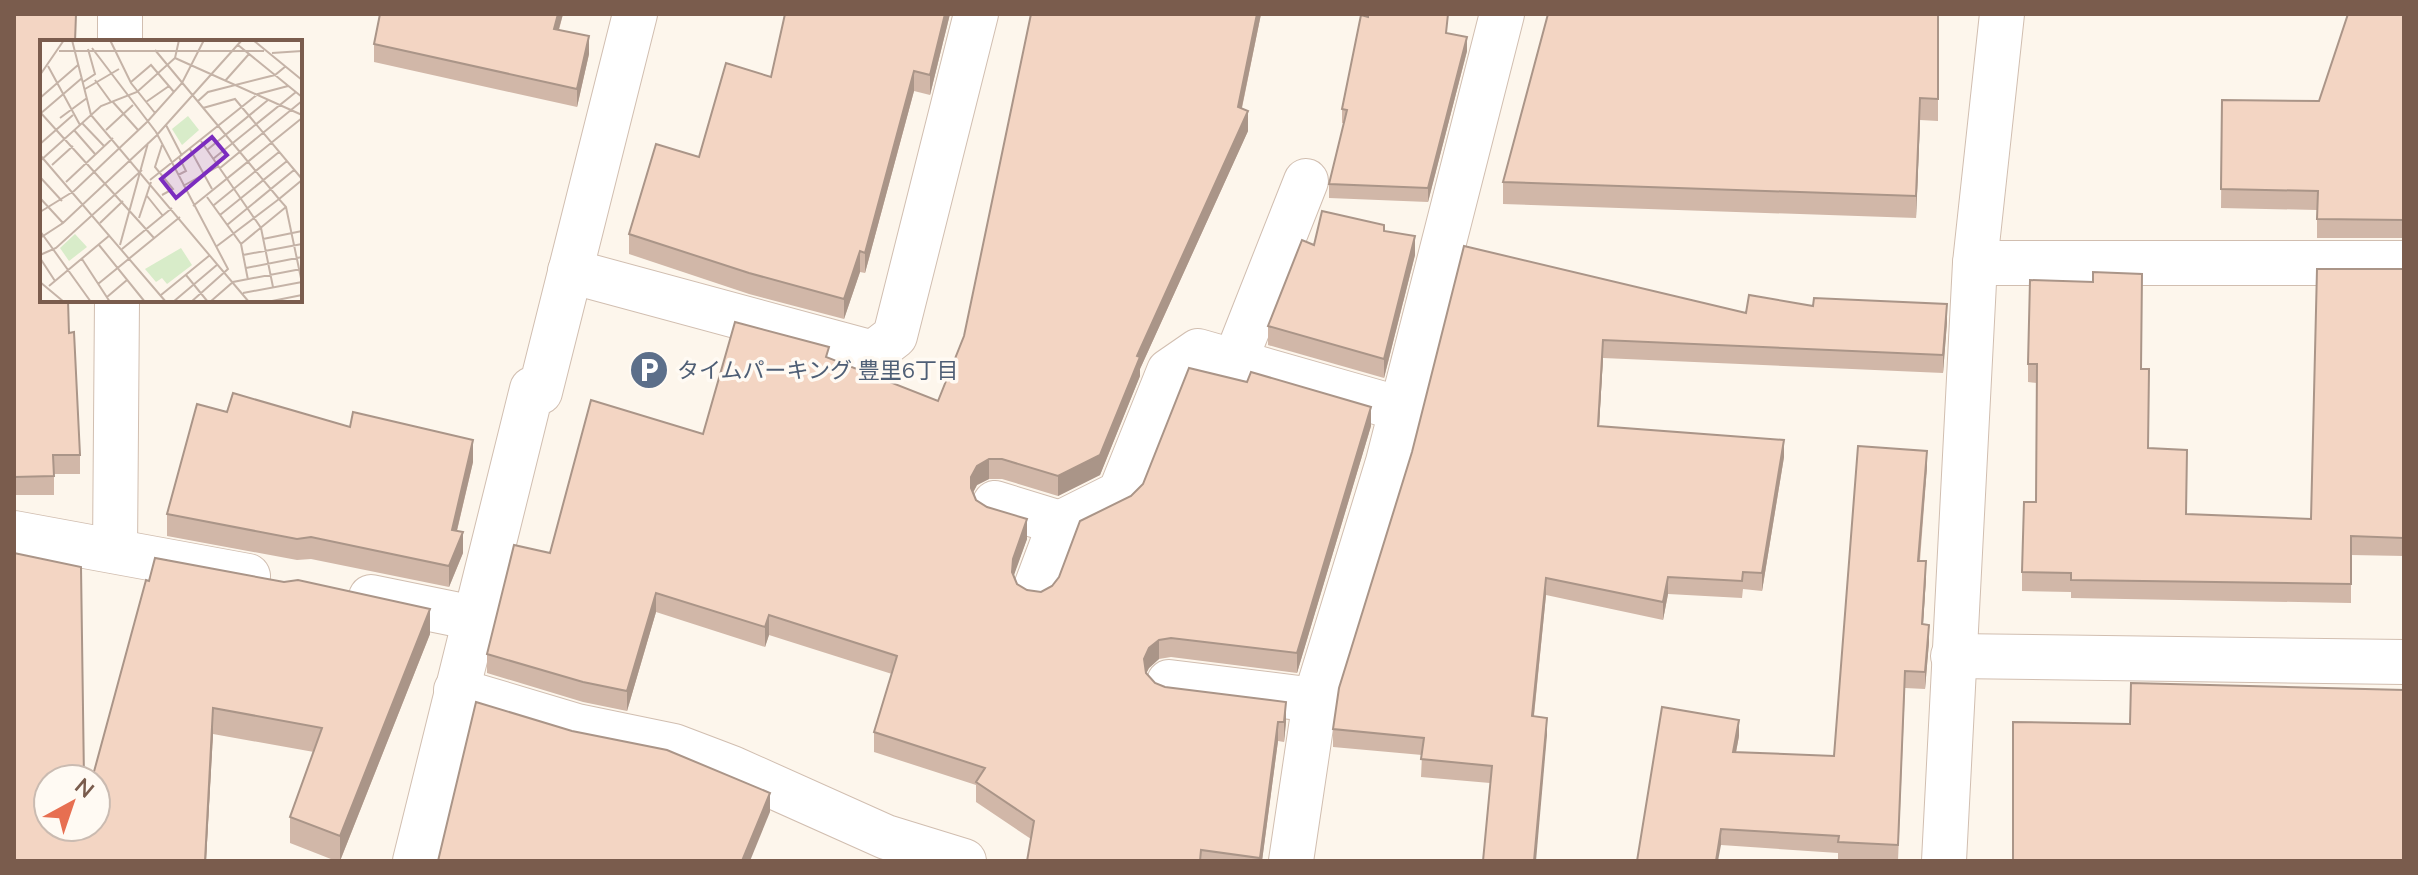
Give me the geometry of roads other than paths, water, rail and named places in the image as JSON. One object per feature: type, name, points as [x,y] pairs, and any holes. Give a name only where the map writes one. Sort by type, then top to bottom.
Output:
[{"type":"street","points":[[120,14],[120,40]]},
{"type":"street","points":[[415,861],[532,389],[540,392],[635,14]]},
{"type":"street","points":[[570,271],[873,353],[895,336],[976,14]]},
{"type":"street","points":[[1291,861],[1315,700],[1401,409],[1502,14]]},
{"type":"street","points":[[1944,861],[1975,263],[2002,14]]},
{"type":"street","points":[[1235,361],[1306,181]]},
{"type":"street","points":[[1975,263],[2404,263]]},
{"type":"street","points":[[115,551],[117,302]]},
{"type":"street","points":[[1036,587],[1060,523],[1120,493],[1169,371],[1198,351],[1401,409]]},
{"type":"street","points":[[995,503],[1060,523]]},
{"type":"street","points":[[14,533],[288,583]]},
{"type":"street","points":[[337,589],[474,618]]},
{"type":"street","points":[[1953,656],[2404,662]]},
{"type":"street","points":[[1169,682],[1315,700]]},
{"type":"street","points":[[456,690],[577,726],[674,746],[732,768],[886,837],[964,861]]},
{"type":"place","name":"タイムパーキング 豊里6丁目","points":[[649,370]]}]
